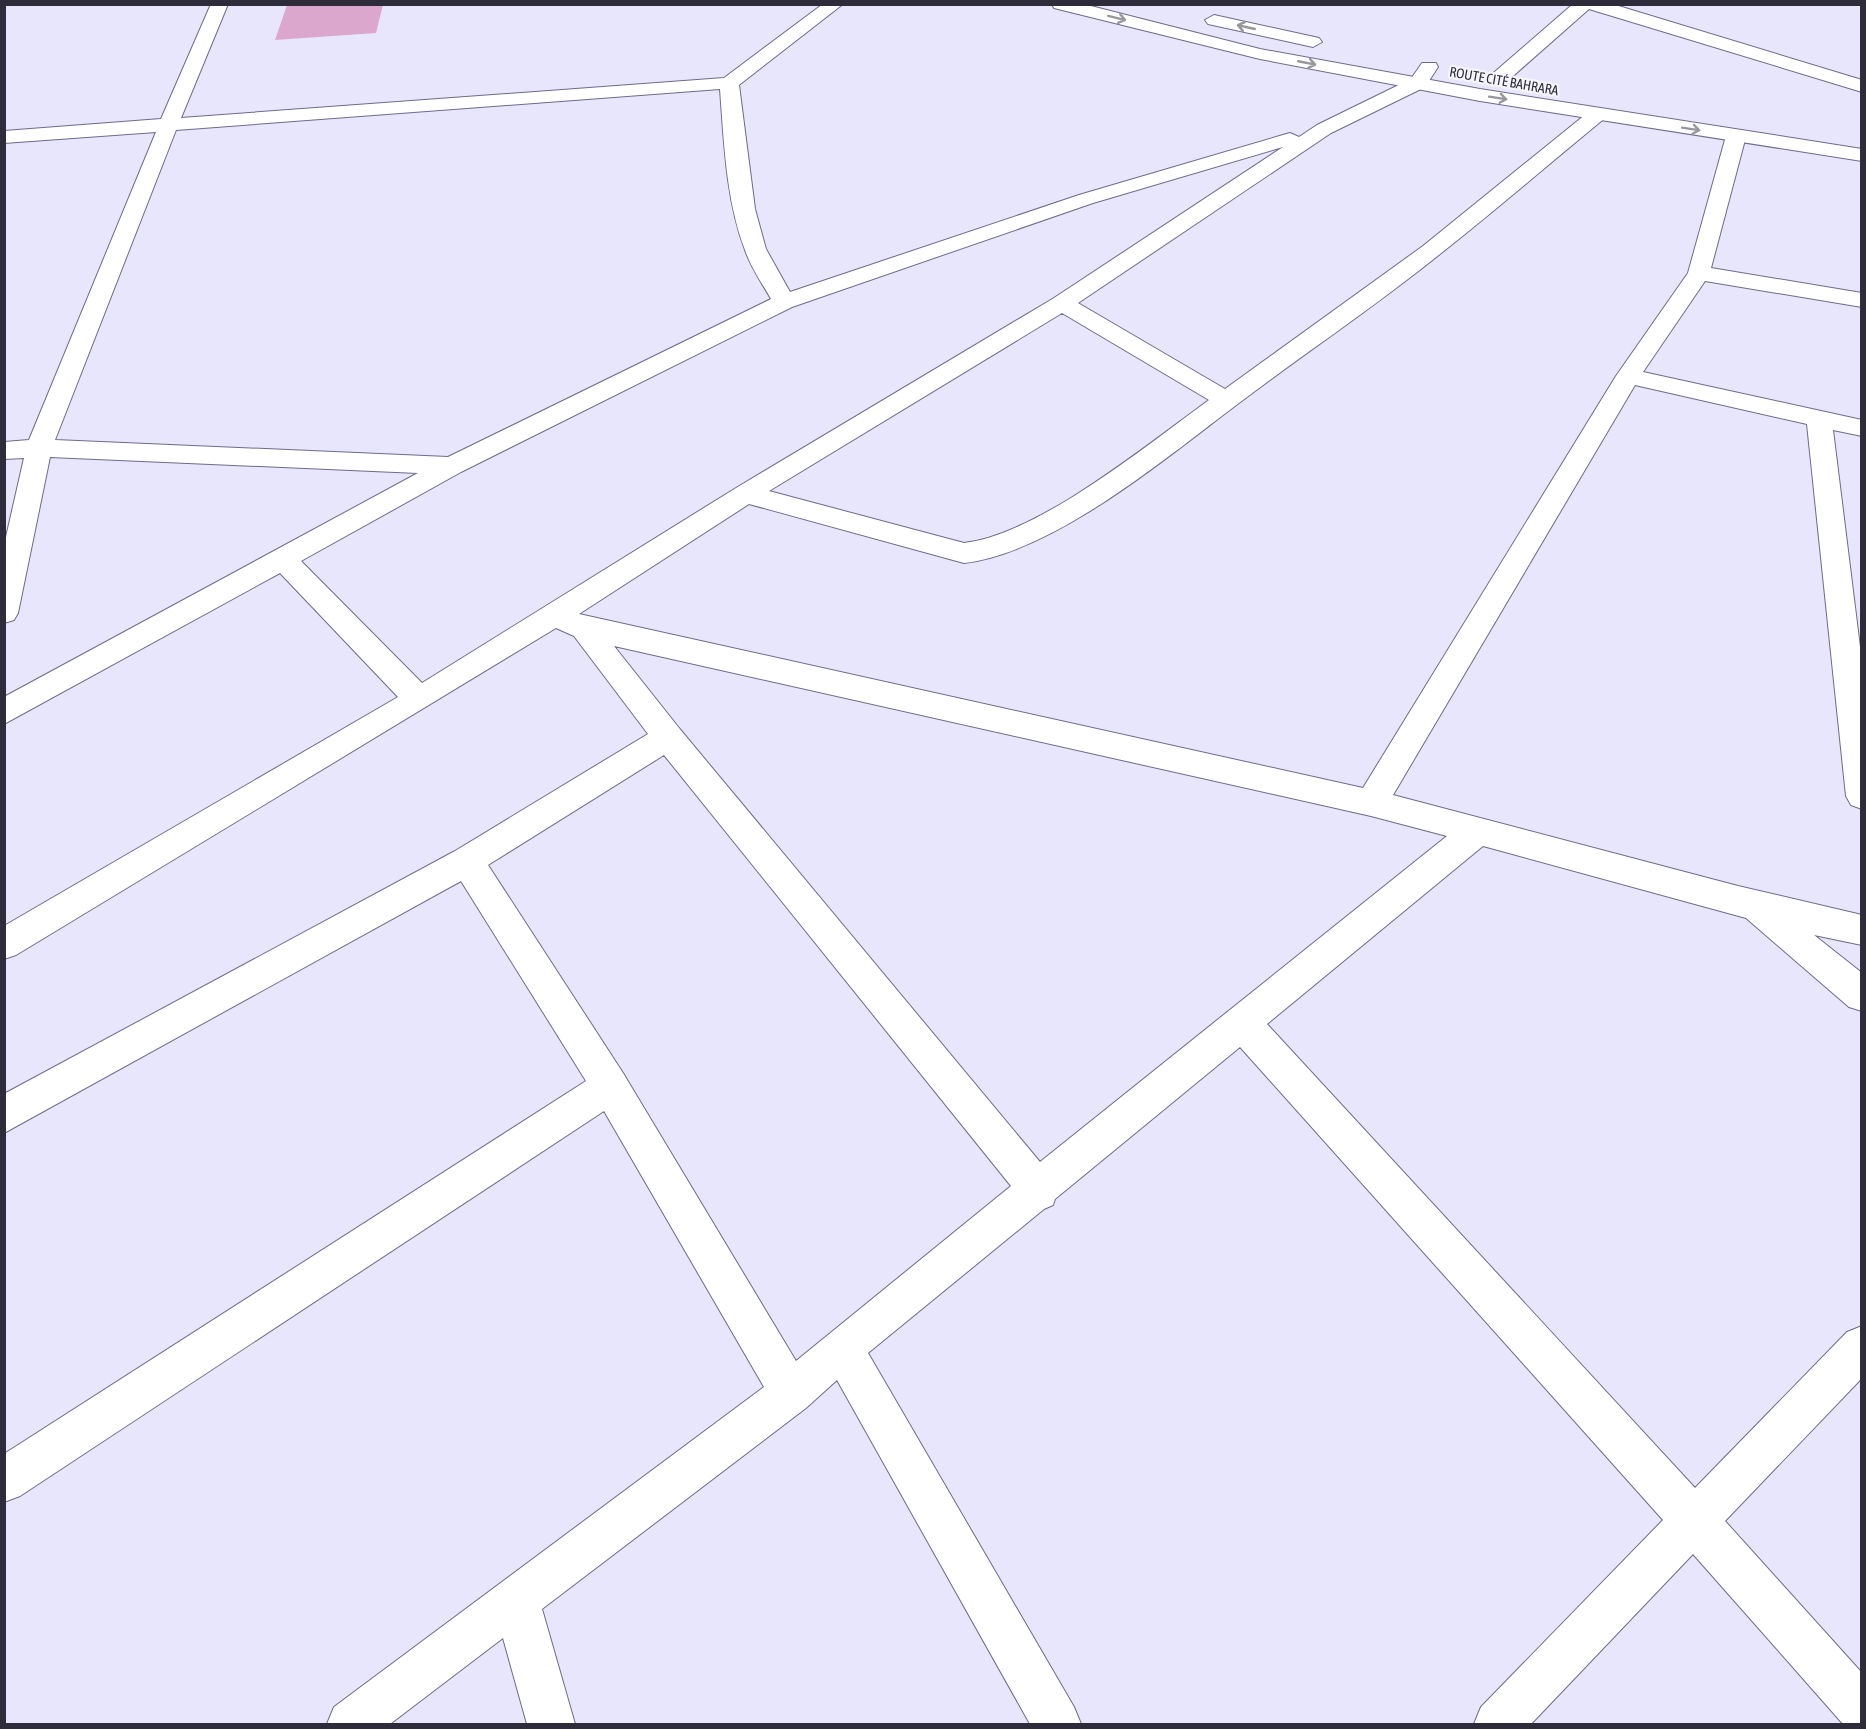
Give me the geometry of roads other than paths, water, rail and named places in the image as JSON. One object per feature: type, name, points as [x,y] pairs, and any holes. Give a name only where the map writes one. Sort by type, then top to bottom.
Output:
[{"type":"street","points":[[4,613],[39,448],[169,123],[220,4]]},
{"type":"street","points":[[4,137],[729,83],[835,4]]},
{"type":"street","points":[[1060,4],[1260,54],[1418,71],[1598,114],[1862,155]]},
{"type":"street","points":[[1497,80],[1584,4]]},
{"type":"street","points":[[1592,4],[1862,86]]},
{"type":"street","points":[[1192,14],[1326,45]]},
{"type":"street","points":[[4,944],[419,699],[569,622],[745,494],[1062,303],[1323,129],[1418,71]]},
{"type":"street","name":"ROUTE CITÉ BAHRARA","points":[[1418,71],[1497,80],[1805,131],[1862,138]]},
{"type":"street","points":[[729,83],[736,154],[755,249],[784,302]]},
{"type":"street","points":[[745,494],[964,553],[989,550],[1040,528],[1122,476],[1228,401],[1431,250],[1598,114]]},
{"type":"street","points":[[4,712],[452,466],[784,302],[1086,199],[1323,129]]},
{"type":"street","points":[[1371,803],[1628,376],[1699,273],[1736,136]]},
{"type":"street","points":[[1699,273],[1862,300]]},
{"type":"street","points":[[1062,303],[1228,401]]},
{"type":"street","points":[[1628,376],[1862,428]]},
{"type":"street","points":[[1819,420],[1862,796]]},
{"type":"street","points":[[4,451],[39,448],[452,466]]},
{"type":"street","points":[[282,558],[419,699]]},
{"type":"street","points":[[569,622],[1371,803],[1479,830],[1755,908],[1862,930]]},
{"type":"street","points":[[569,622],[668,737],[1039,1191]]},
{"type":"street","points":[[4,1115],[467,861],[668,737]]},
{"type":"street","points":[[351,1725],[791,1394],[842,1348],[1039,1191],[1479,830]]},
{"type":"street","points":[[467,861],[610,1086],[791,1394]]},
{"type":"street","points":[[1755,908],[1862,995]]},
{"type":"street","points":[[1243,1024],[1695,1522],[1862,1710]]},
{"type":"street","points":[[4,1480],[610,1086]]},
{"type":"street","points":[[1498,1725],[1862,1347]]},
{"type":"street","points":[[842,1348],[1057,1725]]},
{"type":"street","points":[[516,1600],[551,1725]]}]
